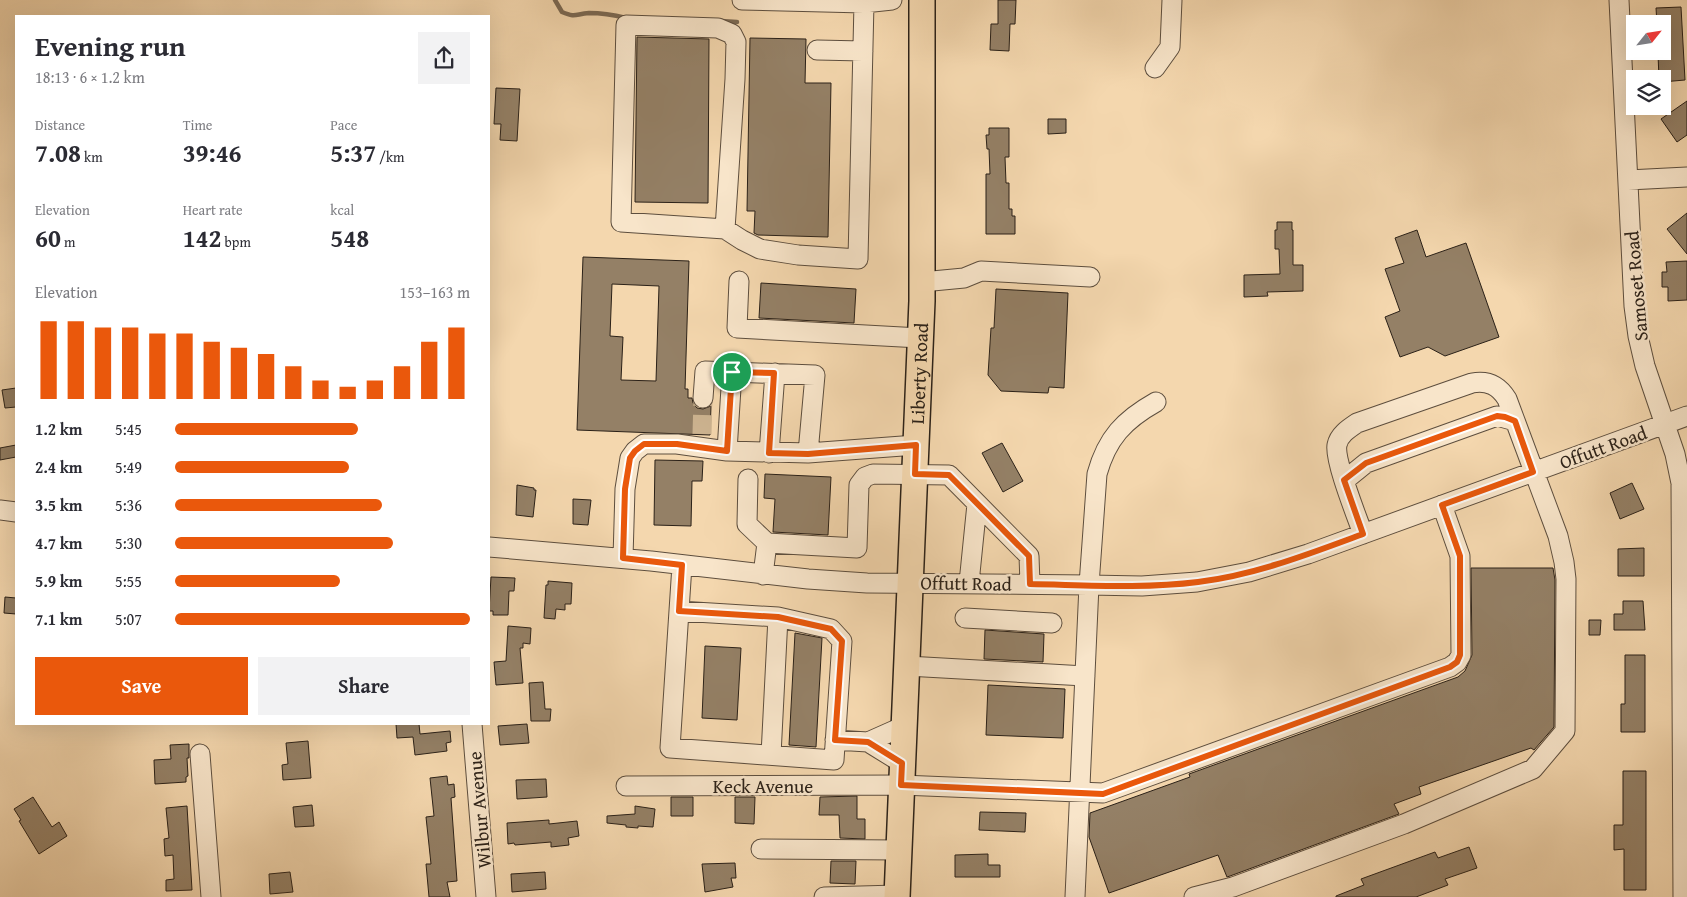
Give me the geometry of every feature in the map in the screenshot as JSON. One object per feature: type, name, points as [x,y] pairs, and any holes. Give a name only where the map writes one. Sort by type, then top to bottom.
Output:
[{"type":"main road","name":"Liberty Road","points":[[897,896],[922,282],[922,0]]},
{"type":"street","points":[[742,0],[892,0]]},
{"type":"street","points":[[1155,68],[1170,47],[1172,0]]},
{"type":"street","name":"Samoset Road","points":[[1619,0],[1634,306],[1645,366],[1675,454],[1680,483],[1684,605],[1685,811],[1683,897]]},
{"type":"street","points":[[725,229],[736,42],[732,34],[718,28],[626,25],[621,222],[725,229],[760,249],[798,255],[858,259],[864,1]]},
{"type":"street","points":[[817,50],[863,51]]},
{"type":"street","points":[[1628,180],[1687,177]]},
{"type":"street","points":[[922,282],[964,278],[981,271],[1090,277]]},
{"type":"street","points":[[739,281],[737,328],[920,338]]},
{"type":"street","points":[[703,398],[705,371],[816,375],[808,454]]},
{"type":"street","points":[[727,451],[732,372]]},
{"type":"street","points":[[769,453],[774,373]]},
{"type":"street","points":[[1194,897],[1233,887],[1404,824],[1533,769],[1565,731],[1566,579],[1564,562],[1558,536],[1502,391],[1494,384],[1472,383],[1357,424],[1347,430],[1340,438],[1336,456],[1363,534]]},
{"type":"street","points":[[1075,897],[1089,585],[1097,474],[1101,457],[1120,427],[1144,408],[1156,402]]},
{"type":"street","points":[[1344,480],[1366,463],[1497,416],[1515,421]]},
{"type":"street","name":"Offutt Road","points":[[490,547],[623,558],[762,574],[867,583],[1171,585],[1222,578],[1274,566],[1687,416]]},
{"type":"street","points":[[623,558],[625,489],[630,458],[644,444],[677,444],[702,441],[727,451],[808,454],[916,445]]},
{"type":"street","points":[[748,479],[746,524],[767,543],[857,548],[858,485],[865,477],[873,474],[949,475],[1029,556],[1030,584]]},
{"type":"street","points":[[969,583],[977,504]]},
{"type":"street","name":"Keck Avenue","points":[[626,786],[901,774],[1103,794],[1450,667],[1457,662],[1460,655],[1460,556],[1442,505]]},
{"type":"street","points":[[0,510],[15,512]]},
{"type":"street","points":[[762,574],[767,543]]},
{"type":"street","points":[[679,611],[778,617],[831,629],[842,641],[834,760],[670,748],[682,565]]},
{"type":"street","points":[[771,755],[778,617]]},
{"type":"street","points":[[965,618],[1052,623]]},
{"type":"street","points":[[907,666],[1085,676]]},
{"type":"street","name":"Wilbur Avenue","points":[[472,725],[486,897]]},
{"type":"street","points":[[835,740],[868,742],[904,726]]},
{"type":"street","points":[[868,742],[901,774]]},
{"type":"street","points":[[200,754],[212,897]]},
{"type":"street","points":[[761,849],[898,850]]},
{"type":"street","points":[[824,897],[897,896]]},
{"type":"building","points":[[998,0],[1016,0],[1015,24],[1010,24],[1009,51],[990,50],[991,24],[998,24]]},
{"type":"building","points":[[1681,7],[1685,80],[1671,81],[1671,70],[1659,70],[1658,60],[1671,60],[1671,15],[1656,15],[1656,8]]},
{"type":"building","points":[[637,37],[709,39],[708,203],[635,202]]},
{"type":"building","points":[[750,38],[806,39],[805,83],[831,83],[828,237],[758,235],[754,233],[755,211],[747,211]]},
{"type":"building","points":[[496,88],[520,89],[517,141],[500,140],[501,124],[494,124]]},
{"type":"building","points":[[1687,101],[1687,135],[1677,142],[1661,119],[1667,115],[1671,115],[1671,112]]},
{"type":"building","points":[[1048,119],[1066,119],[1066,133],[1048,134]]},
{"type":"building","points":[[989,128],[1009,128],[1009,157],[1005,157],[1006,183],[1009,183],[1009,209],[1012,209],[1012,216],[1015,216],[1015,234],[986,234],[986,174],[990,174],[989,149],[987,149],[986,135],[989,135]]},
{"type":"building","points":[[1687,213],[1687,254],[1667,229]]},
{"type":"building","points":[[1277,222],[1292,222],[1293,265],[1303,265],[1303,291],[1267,292],[1268,296],[1244,297],[1244,275],[1280,274],[1279,249],[1275,249]]},
{"type":"building","points":[[1417,230],[1426,257],[1466,243],[1499,337],[1445,356],[1428,347],[1400,357],[1385,317],[1400,311],[1385,269],[1404,263],[1395,238]]},
{"type":"building","points":[[583,257],[689,261],[685,389],[688,389],[688,398],[692,398],[697,408],[703,409],[711,406],[710,435],[577,430]],"holes":[[[612,284],[659,286],[656,381],[621,380],[623,337],[610,336]]]},
{"type":"building","points":[[1687,261],[1687,300],[1668,301],[1668,287],[1662,287],[1662,272],[1667,272],[1666,262]]},
{"type":"building","points":[[761,283],[856,289],[854,323],[759,318]]},
{"type":"building","points":[[996,289],[1068,293],[1064,388],[1049,387],[1048,393],[1001,391],[988,375],[991,328],[994,328]]},
{"type":"building","points":[[15,388],[15,407],[5,408],[2,390]]},
{"type":"building","points":[[1002,443],[1023,481],[1003,492],[982,453]]},
{"type":"building","points":[[15,445],[15,457],[0,460],[0,448]]},
{"type":"building","points":[[655,460],[703,461],[702,481],[692,481],[691,526],[654,525]]},
{"type":"building","points":[[765,474],[831,477],[828,535],[773,532],[775,499],[764,498]]},
{"type":"building","points":[[1632,483],[1644,509],[1620,519],[1610,493]]},
{"type":"building","points":[[517,485],[536,490],[533,517],[516,515]]},
{"type":"building","points":[[573,499],[591,500],[588,525],[573,524]]},
{"type":"building","points":[[1644,548],[1644,576],[1618,576],[1618,549]]},
{"type":"building","points":[[1471,568],[1553,568],[1555,580],[1554,727],[1534,750],[1531,748],[1419,787],[1421,794],[1394,804],[1399,814],[1230,876],[1227,877],[1218,855],[1109,893],[1089,837],[1090,813],[1190,777],[1189,774],[1458,677],[1465,671],[1472,655]]},
{"type":"building","points":[[491,577],[515,578],[514,591],[509,591],[508,615],[493,615],[493,611],[490,611]]},
{"type":"building","points":[[548,581],[572,583],[571,604],[565,604],[565,610],[556,609],[555,619],[544,618],[546,585],[548,585]]},
{"type":"building","points":[[5,597],[15,598],[15,614],[4,613]]},
{"type":"building","points":[[1623,601],[1643,601],[1645,630],[1614,630],[1614,614],[1623,614]]},
{"type":"building","points":[[1589,620],[1601,620],[1600,635],[1589,635]]},
{"type":"building","points":[[508,626],[531,628],[530,644],[523,643],[523,648],[520,648],[523,683],[496,685],[494,662],[506,661]]},
{"type":"building","points":[[985,630],[1044,634],[1043,662],[984,659]]},
{"type":"building","points":[[795,633],[822,638],[816,747],[789,745]]},
{"type":"building","points":[[705,646],[741,648],[737,720],[702,718]]},
{"type":"building","points":[[1625,655],[1645,655],[1645,732],[1621,732],[1621,704],[1625,704]]},
{"type":"building","points":[[543,682],[545,709],[551,709],[550,721],[531,721],[529,683]]},
{"type":"building","points":[[988,685],[1065,689],[1063,738],[986,735]]},
{"type":"building","points":[[527,724],[529,743],[500,745],[498,726]]},
{"type":"building","points":[[396,725],[419,725],[420,734],[450,731],[451,742],[446,743],[447,751],[415,755],[413,737],[397,738]]},
{"type":"building","points":[[308,741],[311,778],[283,780],[282,765],[288,764],[286,743]]},
{"type":"building","points":[[189,744],[189,758],[187,758],[188,776],[186,777],[186,782],[155,784],[154,760],[171,759],[170,745]]},
{"type":"building","points":[[1623,771],[1646,771],[1646,890],[1624,890],[1624,849],[1614,850],[1614,825],[1623,825]]},
{"type":"building","points":[[447,776],[448,785],[454,784],[455,797],[451,798],[457,881],[447,882],[450,897],[429,897],[426,864],[431,864],[426,817],[434,816],[430,778]]},
{"type":"building","points":[[546,779],[547,797],[517,799],[516,780]]},
{"type":"building","points":[[857,796],[857,819],[865,819],[865,839],[840,838],[839,815],[819,815],[820,797]]},
{"type":"building","points":[[33,797],[52,827],[59,822],[67,836],[39,854],[14,809]]},
{"type":"building","points":[[671,797],[693,797],[693,816],[671,816]]},
{"type":"building","points":[[735,797],[755,797],[754,824],[735,823]]},
{"type":"building","points":[[312,805],[314,826],[295,827],[293,807]]},
{"type":"building","points":[[187,806],[192,890],[166,891],[166,880],[174,879],[173,855],[165,856],[164,839],[169,838],[166,808]]},
{"type":"building","points":[[635,806],[655,809],[653,827],[626,827],[626,825],[607,823],[607,816],[635,814]]},
{"type":"building","points":[[980,812],[1026,813],[1025,832],[979,830]]},
{"type":"building","points":[[549,820],[549,824],[577,821],[579,836],[568,838],[569,845],[551,847],[551,842],[508,844],[507,823]]},
{"type":"building","points":[[1469,847],[1477,868],[1445,879],[1448,885],[1416,897],[1336,897],[1364,885],[1361,879],[1435,852],[1438,858]]},
{"type":"building","points":[[988,854],[988,865],[1000,865],[1000,877],[955,877],[955,855]]},
{"type":"building","points":[[831,861],[856,861],[855,884],[830,883]]},
{"type":"building","points":[[735,863],[736,878],[731,878],[733,887],[705,892],[702,864]]},
{"type":"building","points":[[290,872],[293,892],[270,894],[269,874]]},
{"type":"building","points":[[545,872],[546,889],[512,892],[511,874]]},
{"type":"waterway","points":[[555,0],[562,12],[570,15],[599,13],[626,18]]},
{"type":"waterway","points":[[721,21],[737,22]]},
{"type":"tunnel","points":[[702,434],[703,398]]},
{"type":"route","points":[[732,372],[774,373],[769,453],[808,454],[916,445],[915,474],[949,475],[1029,556],[1030,584],[1171,585],[1249,572],[1274,566],[1308,554],[1363,534],[1344,480],[1358,468],[1366,463],[1497,416],[1515,421],[1533,472],[1442,505],[1460,556],[1460,655],[1457,662],[1450,667],[1103,794],[901,785],[902,763],[868,742],[835,740],[842,641],[836,633],[824,626],[778,617],[679,611],[682,565],[623,558],[625,489],[630,458],[644,444],[677,444],[727,451],[732,372]]}]
